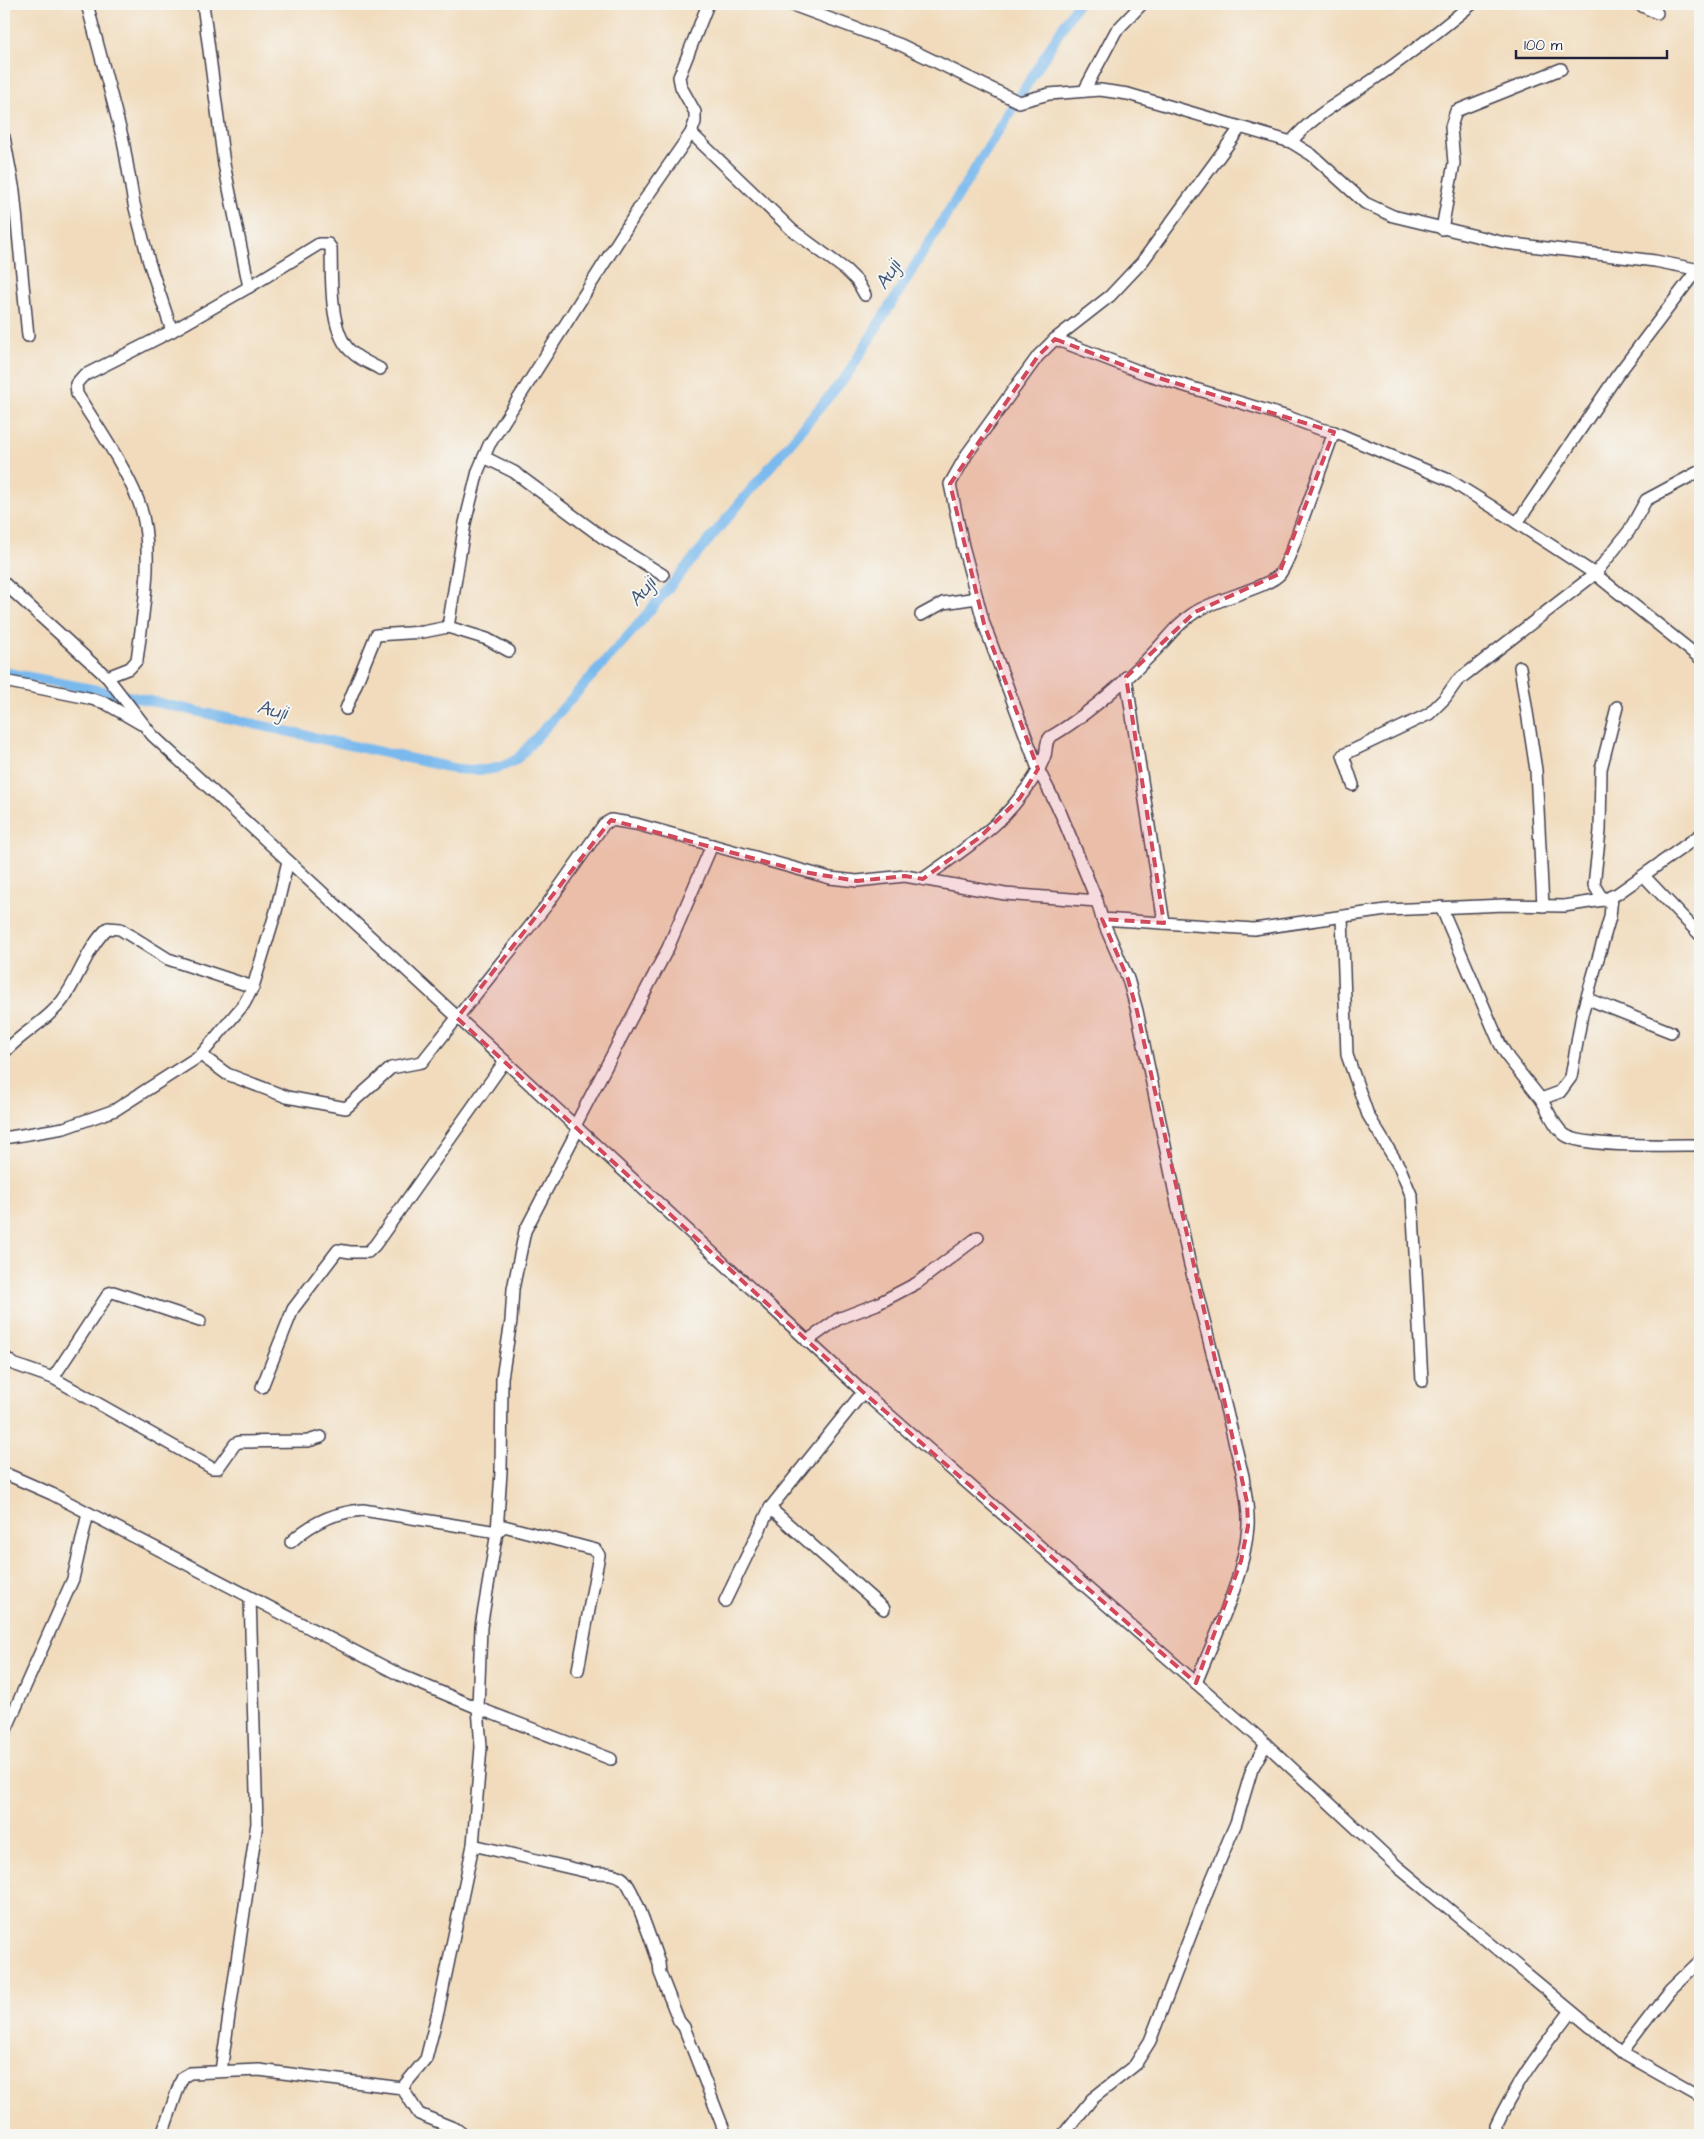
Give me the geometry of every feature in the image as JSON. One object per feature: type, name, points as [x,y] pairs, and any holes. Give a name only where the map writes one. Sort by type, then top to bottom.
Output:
[{"type":"street","points":[[87,4],[123,140],[134,204],[148,262],[172,331]]},
{"type":"street","points":[[203,4],[224,164],[249,287]]},
{"type":"street","points":[[448,627],[465,523],[484,457],[511,409],[641,205],[691,133],[695,122],[695,112],[681,87],[679,77],[708,4]]},
{"type":"street","points":[[790,4],[901,45],[1019,102],[1049,94],[1084,91],[1100,90],[1128,94],[1291,142],[1312,155],[1365,203],[1378,211],[1442,229],[1505,243],[1655,261],[1699,270],[1616,376],[1517,523]]},
{"type":"street","points":[[1084,91],[1116,31],[1142,4]]},
{"type":"street","points":[[1291,142],[1307,124],[1383,73],[1472,4]]},
{"type":"street","points":[[1638,4],[1657,13]]},
{"type":"street","points":[[1442,229],[1454,163],[1451,127],[1456,112],[1561,69]]},
{"type":"street","points":[[1196,1682],[1233,1588],[1241,1561],[1248,1526],[1243,1476],[1190,1261],[1128,979],[1102,920],[1097,901],[1061,814],[1038,769],[984,624],[954,509],[950,484],[967,454],[1038,356],[1055,339],[1110,296],[1142,262],[1240,128]]},
{"type":"street","points":[[691,133],[792,230],[846,270],[857,281],[865,295]]},
{"type":"street","points":[[4,137],[14,191],[28,336]]},
{"type":"street","points":[[109,680],[130,668],[137,660],[145,586],[144,528],[135,494],[124,471],[77,394],[76,384],[83,376],[172,331],[319,244],[328,244],[331,248],[334,308],[344,344],[353,354],[380,369]]},
{"type":"street","points":[[1055,339],[1146,374],[1288,416],[1320,429],[1334,432],[1449,480],[1595,574],[1700,658]]},
{"type":"street","points":[[923,879],[980,837],[1002,817],[1020,798],[1038,769],[1045,757],[1046,742],[1050,736],[1085,713],[1155,651],[1178,624],[1195,612],[1227,596],[1272,580],[1279,574],[1295,540],[1334,432]]},
{"type":"street","points":[[484,457],[514,472],[602,537],[663,576]]},
{"type":"street","points":[[1353,785],[1342,755],[1429,714],[1445,698],[1457,681],[1595,574],[1629,531],[1646,500],[1700,471]]},
{"type":"street","points":[[4,583],[109,680],[145,726],[288,861],[863,1392],[1266,1744],[1398,1867],[1570,2012],[1622,2053],[1700,2097]]},
{"type":"street","points":[[921,615],[943,603],[977,598]]},
{"type":"street","points":[[346,710],[376,635],[423,632],[448,627],[487,639],[509,651]]},
{"type":"street","points":[[1520,667],[1536,770],[1543,906]]},
{"type":"street","points":[[1126,677],[1164,923]]},
{"type":"street","points":[[4,681],[105,703],[145,726]]},
{"type":"street","points":[[1541,1099],[1560,1092],[1568,1083],[1582,1014],[1588,999],[1610,917],[1608,898],[1594,884],[1600,831],[1601,769],[1617,707]]},
{"type":"street","points":[[201,1055],[228,1074],[287,1097],[346,1108],[391,1068],[422,1062],[552,899],[604,824],[611,820],[622,821],[830,878],[857,881],[905,876],[1005,894],[1097,901]]},
{"type":"street","points":[[1102,920],[1254,929],[1386,910],[1442,907],[1564,906],[1608,898],[1644,876],[1700,835]]},
{"type":"street","points":[[402,2088],[426,2059],[474,1845],[481,1747],[478,1708],[481,1627],[497,1532],[501,1472],[502,1378],[511,1321],[513,1288],[525,1231],[668,948],[712,846]]},
{"type":"street","points":[[4,1138],[38,1134],[64,1128],[115,1110],[201,1055],[244,1004],[253,987],[276,911],[288,861]]},
{"type":"street","points":[[1644,876],[1700,935]]},
{"type":"street","points":[[1442,907],[1500,1044],[1509,1060],[1541,1099],[1560,1130],[1569,1137],[1595,1142],[1700,1145]]},
{"type":"street","points":[[1342,917],[1347,1055],[1368,1114],[1400,1168],[1412,1198],[1422,1381]]},
{"type":"street","points":[[4,1053],[12,1044],[49,1018],[108,928],[120,929],[168,959],[253,987]]},
{"type":"street","points":[[1588,999],[1671,1032]]},
{"type":"street","points":[[262,1387],[293,1309],[338,1250],[368,1252],[375,1244],[505,1061]]},
{"type":"street","points":[[807,1341],[838,1319],[877,1304],[917,1283],[978,1238]]},
{"type":"street","points":[[53,1378],[109,1293],[113,1292],[200,1322]]},
{"type":"street","points":[[4,1356],[13,1364],[53,1378],[212,1468],[218,1468],[234,1444],[238,1442],[308,1441],[321,1437]]},
{"type":"street","points":[[726,1601],[770,1508],[863,1392]]},
{"type":"street","points":[[4,1473],[52,1494],[400,1675],[478,1708],[611,1759]]},
{"type":"street","points":[[770,1508],[884,1609]]},
{"type":"street","points":[[291,1542],[311,1525],[342,1513],[363,1510],[497,1532],[504,1526],[518,1528],[596,1550],[599,1555],[578,1670]]},
{"type":"street","points":[[4,1734],[73,1579],[88,1513]]},
{"type":"street","points":[[221,2072],[257,1823],[250,1598]]},
{"type":"street","points":[[1063,2135],[1092,2099],[1135,2066],[1150,2041],[1212,1879],[1236,1824],[1252,1769],[1266,1744]]},
{"type":"street","points":[[474,1845],[592,1873],[609,1873],[624,1878],[634,1897],[659,1963],[660,1973],[679,2021],[684,2027],[726,2135]]},
{"type":"street","points":[[1622,2053],[1672,1989],[1700,1961]]},
{"type":"street","points":[[1500,2135],[1496,2126],[1504,2108],[1527,2070],[1570,2012]]},
{"type":"street","points":[[162,2135],[183,2077],[190,2073],[259,2070],[402,2088],[419,2114],[456,2129],[464,2135]]},
{"type":"highlighted area","points":[[1055,339],[1146,374],[1334,432],[1279,574],[1195,612],[1126,677],[1164,923],[1102,919],[1128,979],[1137,1011],[1247,1502],[1248,1526],[1241,1561],[1196,1683],[863,1392],[457,1018],[611,820],[804,872],[857,881],[905,876],[923,879],[980,837],[1020,798],[1038,769],[984,624],[950,484],[1038,356]]},
{"type":"waterway","name":"Auji","points":[[4,672],[128,696],[457,769],[489,769],[511,763],[518,758],[636,627],[847,375],[1077,4]]}]
